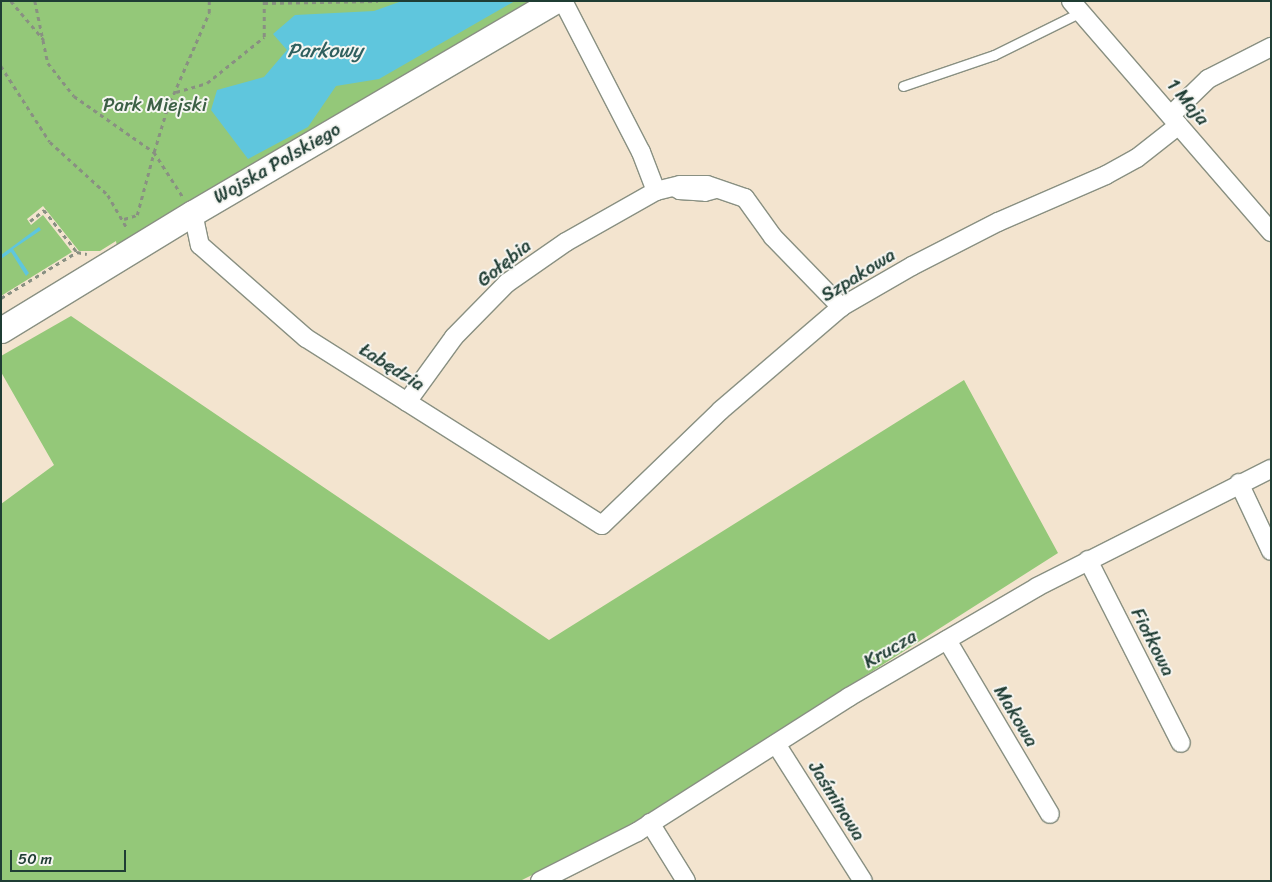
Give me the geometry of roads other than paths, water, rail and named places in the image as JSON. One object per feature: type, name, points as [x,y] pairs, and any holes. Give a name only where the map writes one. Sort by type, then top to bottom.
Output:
[{"type":"street","name":"Wojska Polskiego","points":[[1,330],[193,213],[555,1]]},
{"type":"street","points":[[563,1],[662,190],[680,185],[707,185],[745,198],[773,237],[842,307]]},
{"type":"street","name":"1 Maja","points":[[1076,7],[1271,232]]},
{"type":"street","name":"Szpakowa","points":[[602,525],[721,410],[842,307],[912,266],[998,222],[1106,175],[1137,158],[1175,120],[1208,78],[1271,47]]},
{"type":"street","name":"Gołębia","points":[[407,402],[454,337],[507,283],[566,242],[662,190]]},
{"type":"street","name":"Łabędzia","points":[[193,213],[200,245],[238,281],[306,338],[602,525]]},
{"type":"street","name":"Krucza","points":[[540,881],[650,823],[947,640],[1088,560],[1239,483],[1271,469]]},
{"type":"street","points":[[1239,483],[1271,551]]},
{"type":"street","name":"Fiołkowa","points":[[1088,560],[1181,743]]},
{"type":"street","name":"Makowa","points":[[947,640],[1050,814]]},
{"type":"street","name":"Jaśminowa","points":[[776,744],[863,881]]},
{"type":"street","points":[[650,823],[686,881]]},
{"type":"lane","points":[[903,86],[994,55],[1076,7]]},
{"type":"water","name":"Parkowy","points":[[402,1],[515,1],[379,79],[336,86],[308,127],[248,159],[211,110],[217,90],[264,77],[287,50],[273,34],[295,15],[374,11]]},
{"type":"water","points":[[39,227],[41,230],[13,249],[29,273],[26,276],[11,252],[1,259],[1,255]]},
{"type":"park label","name":"Park Miejski","points":[[155,105]]}]
